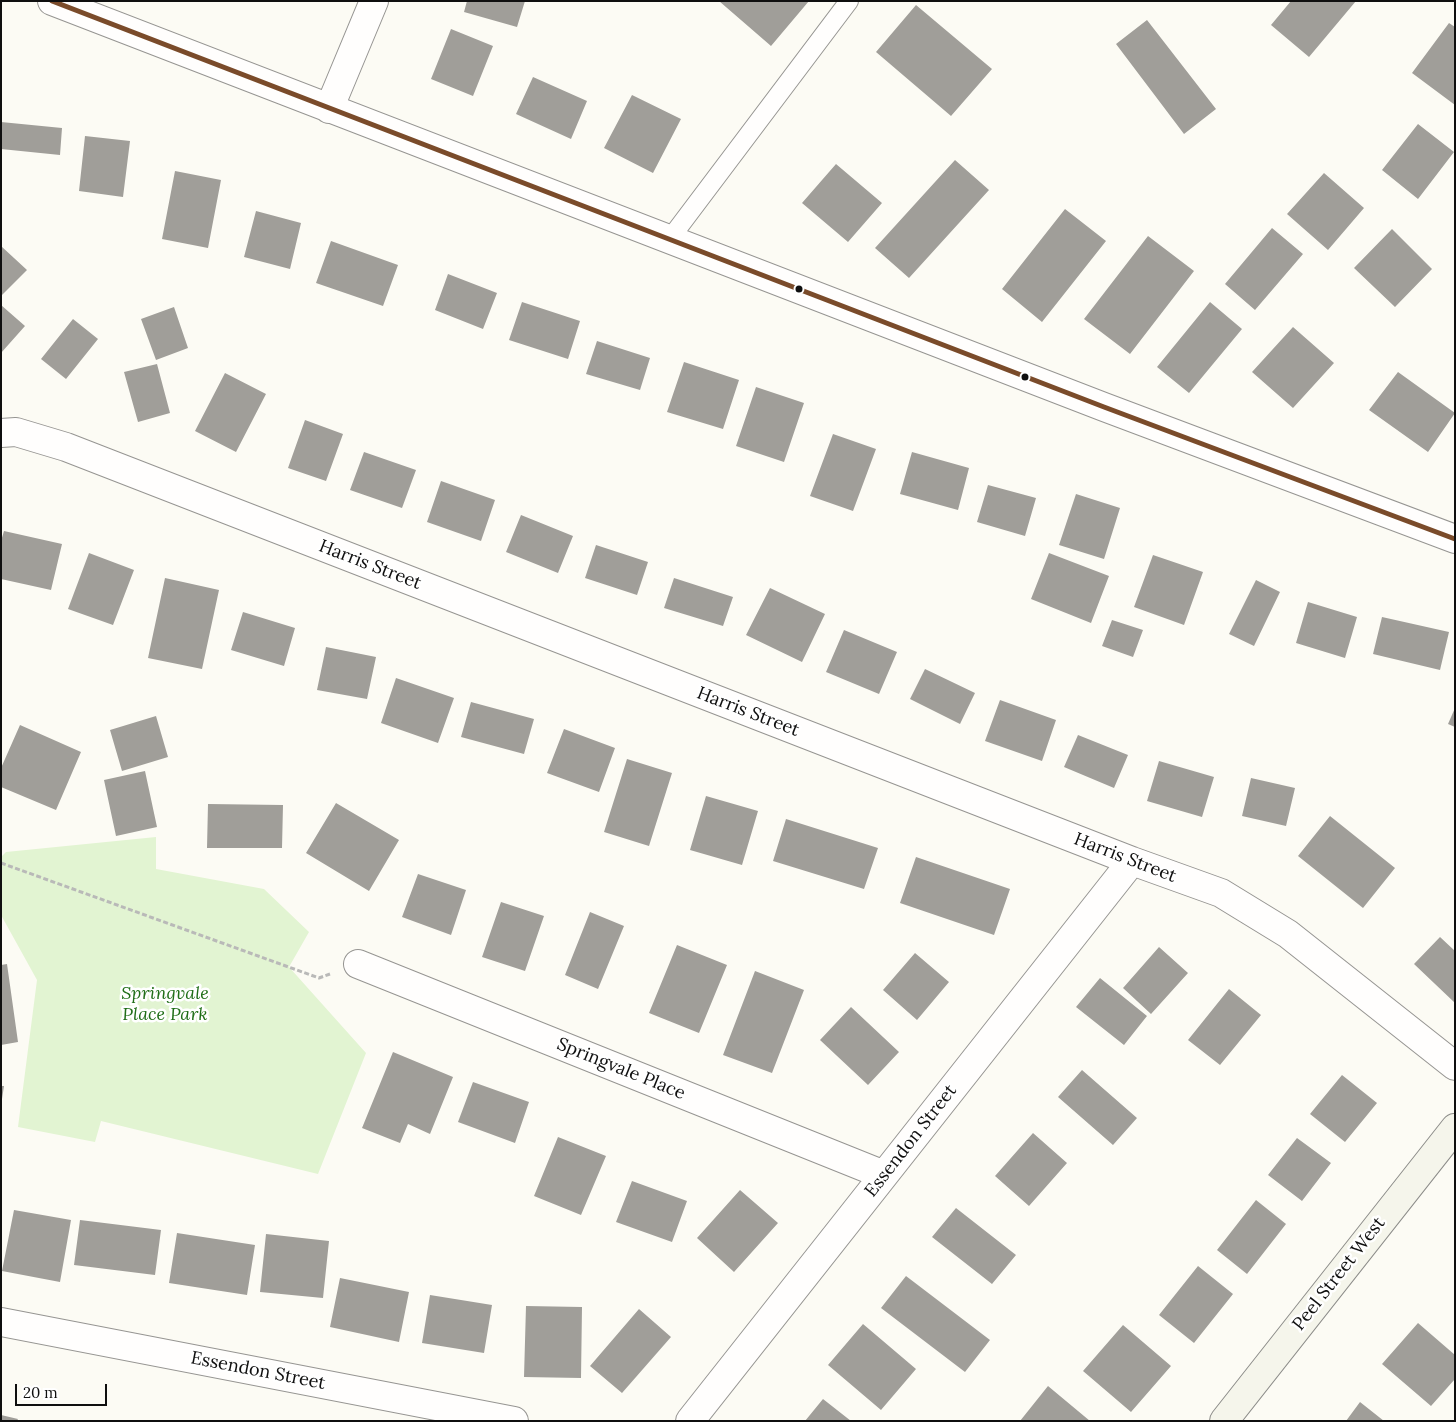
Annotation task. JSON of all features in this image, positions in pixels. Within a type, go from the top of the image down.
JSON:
[{"type":"street","points":[[52,1],[329,110],[1455,539]]},
{"type":"street","points":[[329,110],[374,1]]},
{"type":"street","name":"Harris Street","points":[[1,433],[16,432],[66,447],[1132,861],[1221,893],[1288,934],[1455,1066]]},
{"type":"street","name":"Essendon Street","points":[[690,1421],[1132,861]]},
{"type":"street","name":"Springvale Place","points":[[358,964],[884,1175]]},
{"type":"street","name":"Peel Street West","points":[[1224,1421],[1455,1128]]},
{"type":"street","name":"Essendon Street","points":[[1,1322],[514,1421]]},
{"type":"lane","points":[[669,240],[849,1]]},
{"type":"path","points":[[1,863],[319,978],[358,964]]},
{"type":"green space","name":"Springvale Place Park","points":[[156,837],[156,869],[264,889],[309,932],[289,967],[366,1053],[318,1174],[101,1121],[95,1142],[18,1127],[37,980],[1,915],[1,857],[6,852]]},
{"type":"building","points":[[467,1],[525,1],[517,27],[464,12]]},
{"type":"building","points":[[719,1],[809,1],[771,46]]},
{"type":"building","points":[[1291,1],[1356,1],[1309,57],[1271,25]]},
{"type":"building","points":[[916,5],[992,69],[951,116],[876,52]]},
{"type":"building","points":[[1147,20],[1216,109],[1184,134],[1116,44]]},
{"type":"building","points":[[1449,23],[1455,27],[1455,105],[1412,73]]},
{"type":"building","points":[[451,29],[493,46],[473,96],[431,79]]},
{"type":"building","points":[[533,77],[587,101],[571,139],[516,114]]},
{"type":"building","points":[[632,95],[681,119],[653,173],[604,148]]},
{"type":"building","points":[[1,122],[62,128],[60,155],[1,149]]},
{"type":"building","points":[[1418,124],[1454,152],[1418,199],[1382,170]]},
{"type":"building","points":[[85,136],[130,141],[123,197],[79,191]]},
{"type":"building","points":[[955,160],[989,190],[909,278],[875,248]]},
{"type":"building","points":[[836,164],[882,203],[848,242],[802,203]]},
{"type":"building","points":[[175,171],[221,180],[208,248],[162,239]]},
{"type":"building","points":[[1324,173],[1364,208],[1328,250],[1287,214]]},
{"type":"building","points":[[1065,209],[1106,241],[1042,322],[1002,289]]},
{"type":"building","points":[[256,211],[301,223],[290,269],[244,257]]},
{"type":"building","points":[[1272,228],[1303,254],[1255,310],[1225,284]]},
{"type":"building","points":[[1392,229],[1432,269],[1395,307],[1354,268]]},
{"type":"building","points":[[1148,236],[1194,271],[1130,354],[1084,319]]},
{"type":"building","points":[[331,241],[398,265],[383,306],[316,283]]},
{"type":"building","points":[[1,246],[27,270],[1,296]]},
{"type":"building","points":[[448,274],[497,293],[483,329],[435,310]]},
{"type":"building","points":[[522,302],[580,321],[568,359],[509,340]]},
{"type":"building","points":[[1210,302],[1242,329],[1189,393],[1157,367]]},
{"type":"building","points":[[1,305],[25,326],[1,353]]},
{"type":"building","points":[[174,307],[188,348],[156,360],[141,319]]},
{"type":"building","points":[[73,319],[98,339],[66,379],[41,359]]},
{"type":"building","points":[[1293,327],[1334,363],[1293,408],[1252,372]]},
{"type":"building","points":[[597,341],[650,358],[640,390],[586,374]]},
{"type":"building","points":[[684,362],[739,380],[723,429],[667,412]]},
{"type":"building","points":[[157,364],[170,413],[138,422],[124,372]]},
{"type":"building","points":[[1398,372],[1455,413],[1428,452],[1369,410]]},
{"type":"building","points":[[225,373],[266,394],[236,452],[195,431]]},
{"type":"building","points":[[756,387],[804,403],[784,462],[736,446]]},
{"type":"building","points":[[305,420],[343,434],[326,481],[288,468]]},
{"type":"building","points":[[833,434],[876,449],[853,511],[810,496]]},
{"type":"building","points":[[364,452],[416,470],[402,508],[350,490]]},
{"type":"building","points":[[912,452],[969,468],[958,510],[900,494]]},
{"type":"building","points":[[441,481],[495,500],[481,541],[427,522]]},
{"type":"building","points":[[988,485],[1036,498],[1025,536],[977,522]]},
{"type":"building","points":[[1076,494],[1120,508],[1104,559],[1059,545]]},
{"type":"building","points":[[521,515],[573,536],[558,573],[506,552]]},
{"type":"building","points":[[4,531],[62,544],[51,590],[1,579],[1,541]]},
{"type":"building","points":[[596,545],[648,562],[637,595],[585,578]]},
{"type":"building","points":[[89,553],[134,570],[113,625],[68,609]]},
{"type":"building","points":[[1049,553],[1109,576],[1091,623],[1031,599]]},
{"type":"building","points":[[1153,555],[1203,572],[1184,625],[1134,607]]},
{"type":"building","points":[[165,578],[219,590],[202,669],[148,658]]},
{"type":"building","points":[[674,578],[733,597],[723,626],[664,608]]},
{"type":"building","points":[[1256,580],[1280,592],[1254,646],[1229,634]]},
{"type":"building","points":[[770,588],[825,614],[802,662],[746,635]]},
{"type":"building","points":[[1308,602],[1357,617],[1345,658],[1296,643]]},
{"type":"building","points":[[243,612],[295,628],[284,666],[231,650]]},
{"type":"building","points":[[1382,617],[1449,632],[1440,670],[1373,654]]},
{"type":"building","points":[[1112,620],[1143,630],[1133,657],[1102,646]]},
{"type":"building","points":[[844,630],[897,652],[879,694],[826,672]]},
{"type":"building","points":[[326,647],[376,657],[367,699],[317,690]]},
{"type":"building","points":[[925,669],[975,693],[960,724],[910,699]]},
{"type":"building","points":[[396,678],[454,698],[438,743],[381,723]]},
{"type":"building","points":[[1000,700],[1056,720],[1042,761],[985,741]]},
{"type":"building","points":[[471,702],[534,719],[524,754],[461,737]]},
{"type":"building","points":[[1455,708],[1455,727],[1448,724]]},
{"type":"building","points":[[156,716],[168,757],[122,771],[110,730]]},
{"type":"building","points":[[20,725],[81,752],[56,810],[1,787],[1,768]]},
{"type":"building","points":[[564,729],[615,748],[599,792],[547,773]]},
{"type":"building","points":[[1078,735],[1128,755],[1114,788],[1064,767]]},
{"type":"building","points":[[627,759],[672,773],[649,846],[604,832]]},
{"type":"building","points":[[1159,761],[1214,777],[1202,817],[1147,801]]},
{"type":"building","points":[[145,771],[157,827],[116,836],[104,780]]},
{"type":"building","points":[[1251,778],[1295,788],[1286,826],[1242,816]]},
{"type":"building","points":[[706,796],[758,811],[742,865],[690,850]]},
{"type":"building","points":[[336,803],[399,840],[369,891],[306,853]]},
{"type":"building","points":[[208,804],[283,805],[282,848],[207,848]]},
{"type":"building","points":[[1330,816],[1395,868],[1363,908],[1298,856]]},
{"type":"building","points":[[786,819],[878,848],[864,889],[773,861]]},
{"type":"building","points":[[916,857],[1010,889],[994,935],[900,903]]},
{"type":"building","points":[[418,874],[466,890],[451,935],[402,917]]},
{"type":"building","points":[[501,902],[544,916],[525,971],[482,957]]},
{"type":"building","points":[[590,912],[624,926],[598,989],[565,975]]},
{"type":"building","points":[[1440,937],[1455,951],[1455,1003],[1414,964]]},
{"type":"building","points":[[677,945],[727,965],[699,1033],[649,1013]]},
{"type":"building","points":[[1159,947],[1188,973],[1151,1014],[1123,988]]},
{"type":"building","points":[[915,953],[949,982],[917,1020],[883,990]]},
{"type":"building","points":[[7,964],[18,1042],[1,1045],[1,965]]},
{"type":"building","points":[[755,971],[804,990],[772,1073],[723,1055]]},
{"type":"building","points":[[1100,978],[1147,1016],[1124,1045],[1076,1007]]},
{"type":"building","points":[[1229,989],[1261,1015],[1220,1065],[1188,1040]]},
{"type":"building","points":[[851,1007],[899,1052],[868,1085],[820,1040]]},
{"type":"building","points":[[393,1052],[453,1077],[430,1134],[408,1124],[400,1143],[362,1128]]},
{"type":"building","points":[[1082,1070],[1137,1118],[1113,1145],[1058,1097]]},
{"type":"building","points":[[1342,1075],[1377,1103],[1345,1142],[1310,1114]]},
{"type":"building","points":[[473,1082],[529,1102],[515,1143],[458,1122]]},
{"type":"building","points":[[1,1086],[4,1086],[2,1099],[1,1099]]},
{"type":"building","points":[[1033,1133],[1067,1163],[1029,1206],[995,1176]]},
{"type":"building","points":[[558,1137],[606,1156],[581,1215],[534,1196]]},
{"type":"building","points":[[1297,1138],[1331,1163],[1302,1201],[1268,1175]]},
{"type":"building","points":[[632,1181],[687,1201],[672,1242],[616,1222]]},
{"type":"building","points":[[740,1190],[778,1223],[734,1272],[697,1238]]},
{"type":"building","points":[[1256,1200],[1286,1224],[1247,1274],[1217,1250]]},
{"type":"building","points":[[956,1208],[1016,1255],[992,1284],[932,1237]]},
{"type":"building","points":[[14,1210],[71,1220],[60,1282],[2,1271]]},
{"type":"building","points":[[80,1220],[161,1230],[155,1275],[74,1265]]},
{"type":"building","points":[[177,1233],[255,1245],[247,1295],[169,1283]]},
{"type":"building","points":[[266,1234],[329,1241],[323,1298],[260,1292]]},
{"type":"building","points":[[1198,1266],[1233,1294],[1194,1343],[1159,1315]]},
{"type":"building","points":[[906,1276],[990,1340],[965,1372],[881,1308]]},
{"type":"building","points":[[340,1278],[409,1292],[399,1342],[330,1327]]},
{"type":"building","points":[[430,1295],[492,1305],[484,1353],[422,1343]]},
{"type":"building","points":[[526,1306],[582,1307],[581,1378],[524,1377]]},
{"type":"building","points":[[639,1309],[671,1337],[622,1393],[590,1366]]},
{"type":"building","points":[[1418,1323],[1455,1355],[1455,1379],[1431,1406],[1382,1364]]},
{"type":"building","points":[[863,1324],[916,1369],[881,1410],[828,1365]]},
{"type":"building","points":[[1123,1325],[1171,1366],[1131,1412],[1083,1371]]},
{"type":"building","points":[[1048,1386],[1090,1421],[1020,1421]]},
{"type":"building","points":[[823,1399],[851,1421],[805,1421]]},
{"type":"building","points":[[1360,1402],[1384,1421],[1346,1421]]},
{"type":"building","points":[[1,1415],[18,1419],[17,1421],[1,1421]]},
{"type":"transit line","points":[[52,1],[1104,407],[1455,539]]}]
